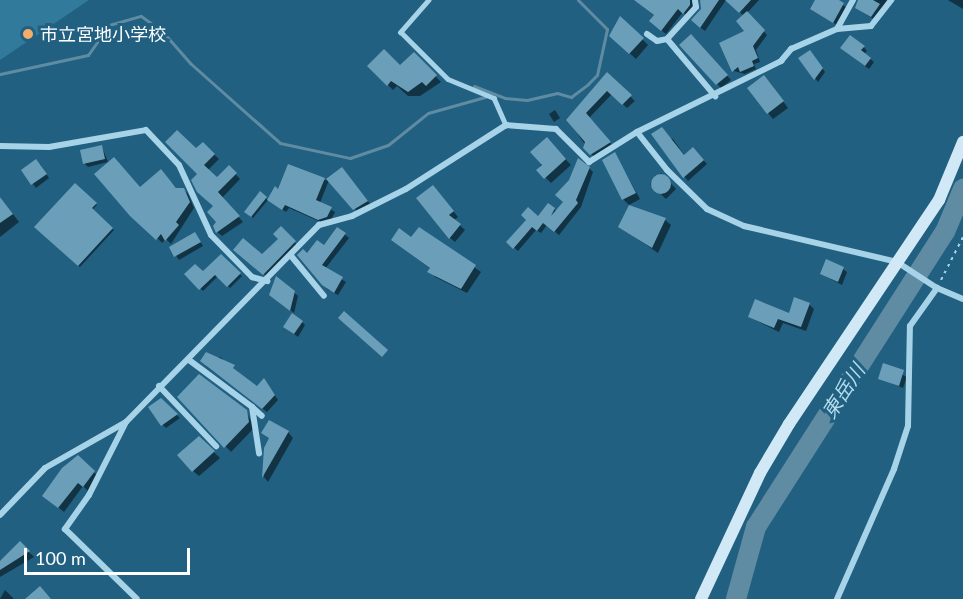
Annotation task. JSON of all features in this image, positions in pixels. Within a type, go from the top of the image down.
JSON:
[{"type":"street","points":[[837,29],[853,0]]},
{"type":"street","points":[[137,599],[65,529],[89,495],[126,422],[159,386],[189,360],[238,305],[292,257],[319,225],[352,216],[406,189],[506,125],[556,129],[589,162],[637,132],[716,96],[781,60],[791,49],[837,29],[871,26],[891,0]]},
{"type":"street","points":[[647,34],[657,41],[667,39],[696,8],[695,1]]},
{"type":"street","points":[[667,39],[716,96]]},
{"type":"street","points":[[0,146],[49,147],[146,130],[179,165],[211,235],[252,277],[267,281]]},
{"type":"street","points":[[637,132],[667,170],[707,209],[744,226],[897,262],[937,288],[963,299]]},
{"type":"street","points":[[701,599],[760,473],[939,200],[963,142]]},
{"type":"street","points":[[292,257],[324,296]]},
{"type":"street","points":[[837,599],[894,469],[908,426],[910,326],[937,288]]},
{"type":"street","points":[[189,360],[262,416]]},
{"type":"street","points":[[159,386],[216,446]]},
{"type":"street","points":[[252,408],[259,453]]},
{"type":"street","points":[[0,515],[45,468],[126,422]]},
{"type":"lane","points":[[429,0],[401,32],[448,79],[494,98],[506,125]]},
{"type":"path","points":[[937,288],[963,237]]},
{"type":"shaded area","name":"市立宮地小学校","points":[[0,0],[89,0],[0,60]]},
{"type":"building","points":[[634,0],[690,0],[690,5],[683,14],[678,9],[661,31],[649,21],[654,15]]},
{"type":"building","points":[[700,0],[719,0],[700,28],[691,20],[701,9]]},
{"type":"building","points":[[725,0],[751,0],[739,13]]},
{"type":"building","points":[[815,0],[839,0],[844,3],[833,23],[810,9]]},
{"type":"building","points":[[858,0],[873,0],[880,4],[871,17],[855,8]]},
{"type":"building","points":[[747,11],[765,30],[753,46],[758,58],[752,61],[754,66],[740,72],[738,67],[732,72],[719,43],[744,31],[736,21]]},
{"type":"building","points":[[620,16],[644,38],[629,54],[609,36]]},
{"type":"building","points":[[691,34],[728,75],[716,85],[679,45]]},
{"type":"building","points":[[850,35],[865,46],[861,50],[871,58],[865,66],[840,48]]},
{"type":"building","points":[[384,49],[400,65],[414,52],[437,75],[426,86],[422,82],[408,92],[391,81],[387,86],[367,66]]},
{"type":"building","points":[[810,50],[823,68],[814,80],[798,58]]},
{"type":"building","points":[[607,72],[632,95],[622,105],[607,91],[586,113],[611,142],[590,155],[583,148],[585,142],[566,120]]},
{"type":"building","points":[[764,75],[784,101],[767,114],[747,88]]},
{"type":"building","points":[[662,127],[684,155],[693,147],[704,160],[683,178],[651,134]]},
{"type":"building","points":[[177,130],[196,148],[203,142],[215,154],[204,165],[217,177],[229,165],[237,173],[218,192],[240,216],[216,233],[213,226],[216,222],[207,212],[213,206],[197,192],[191,180],[197,174],[165,142]]},
{"type":"building","points":[[547,137],[566,159],[544,179],[536,170],[542,165],[530,152]]},
{"type":"building","points":[[102,145],[105,159],[83,164],[80,150]]},
{"type":"building","points":[[615,152],[636,193],[622,200],[602,160]]},
{"type":"building","points":[[114,157],[140,187],[161,169],[176,188],[184,188],[190,202],[176,222],[179,225],[165,241],[161,234],[156,240],[130,216],[94,174]]},
{"type":"building","points":[[578,158],[590,167],[576,200],[578,203],[554,232],[543,223],[537,231],[532,227],[513,249],[506,242],[526,220],[521,215],[528,207],[538,216],[548,203],[555,208],[551,216],[563,202],[555,195],[569,180]]},
{"type":"building","points":[[36,159],[47,174],[31,185],[21,170]]},
{"type":"building","points":[[288,164],[325,178],[316,200],[332,207],[327,217],[318,220],[285,205],[282,210],[267,200],[275,186],[278,189]]},
{"type":"building","points":[[342,167],[368,201],[353,210],[326,179]]},
{"type":"building","points":[[661,174],[668,177],[671,184],[668,191],[661,194],[654,191],[651,184],[654,177]]},
{"type":"building","points":[[75,183],[97,203],[92,208],[113,228],[78,266],[34,227]]},
{"type":"building","points":[[433,185],[454,211],[449,215],[461,224],[449,239],[416,198]]},
{"type":"building","points":[[260,191],[267,197],[251,217],[244,212]]},
{"type":"building","points":[[0,197],[13,214],[0,223]]},
{"type":"building","points":[[629,205],[666,218],[652,248],[618,227]]},
{"type":"building","points":[[281,226],[296,241],[263,275],[233,250],[243,238],[262,254],[278,239],[273,234]]},
{"type":"building","points":[[337,227],[346,233],[322,265],[343,277],[334,293],[322,285],[297,255],[303,249],[307,253],[317,240],[324,245]]},
{"type":"building","points":[[419,227],[476,265],[461,289],[427,272],[430,268],[391,240],[399,228],[411,237]]},
{"type":"building","points":[[195,232],[201,242],[174,257],[169,247]]},
{"type":"building","points":[[221,254],[241,273],[227,287],[215,275],[199,290],[184,274],[195,264],[203,271]]},
{"type":"building","points":[[826,259],[844,267],[838,282],[820,274]]},
{"type":"building","points":[[276,276],[295,291],[290,311],[269,295]]},
{"type":"building","points":[[794,297],[810,303],[801,327],[778,319],[774,328],[748,317],[755,299],[789,313]]},
{"type":"building","points":[[344,311],[388,350],[382,357],[338,318]]},
{"type":"building","points":[[292,313],[303,321],[294,334],[283,327]]},
{"type":"building","points":[[206,352],[235,365],[233,368],[257,386],[264,378],[275,395],[262,409],[200,361]]},
{"type":"building","points":[[883,363],[904,370],[899,386],[878,379]]},
{"type":"building","points":[[199,374],[247,410],[249,422],[224,448],[177,397]]},
{"type":"building","points":[[161,398],[178,414],[161,426],[148,407]]},
{"type":"building","points":[[269,420],[289,431],[262,478],[264,448],[269,438],[261,433]]},
{"type":"building","points":[[199,436],[215,451],[192,472],[177,455]]},
{"type":"building","points":[[78,455],[95,471],[83,487],[78,483],[58,508],[42,496],[62,468]]},
{"type":"building","points":[[20,541],[30,551],[0,570],[0,561]]},
{"type":"building","points":[[40,586],[51,599],[25,599]]},
{"type":"waterway","points":[[474,86],[505,98],[527,100],[557,93],[571,97],[588,84],[597,75],[607,29],[578,0]]},
{"type":"waterway","points":[[0,74],[88,55],[109,25],[141,16],[162,31],[190,63],[280,143],[350,158],[388,145],[428,113],[485,97],[490,92]]},
{"type":"waterway","name":"東岳川","points":[[736,599],[756,527],[945,232],[963,189]]},
{"type":"place","name":"市立宮地小学校","points":[[28,34]]}]
